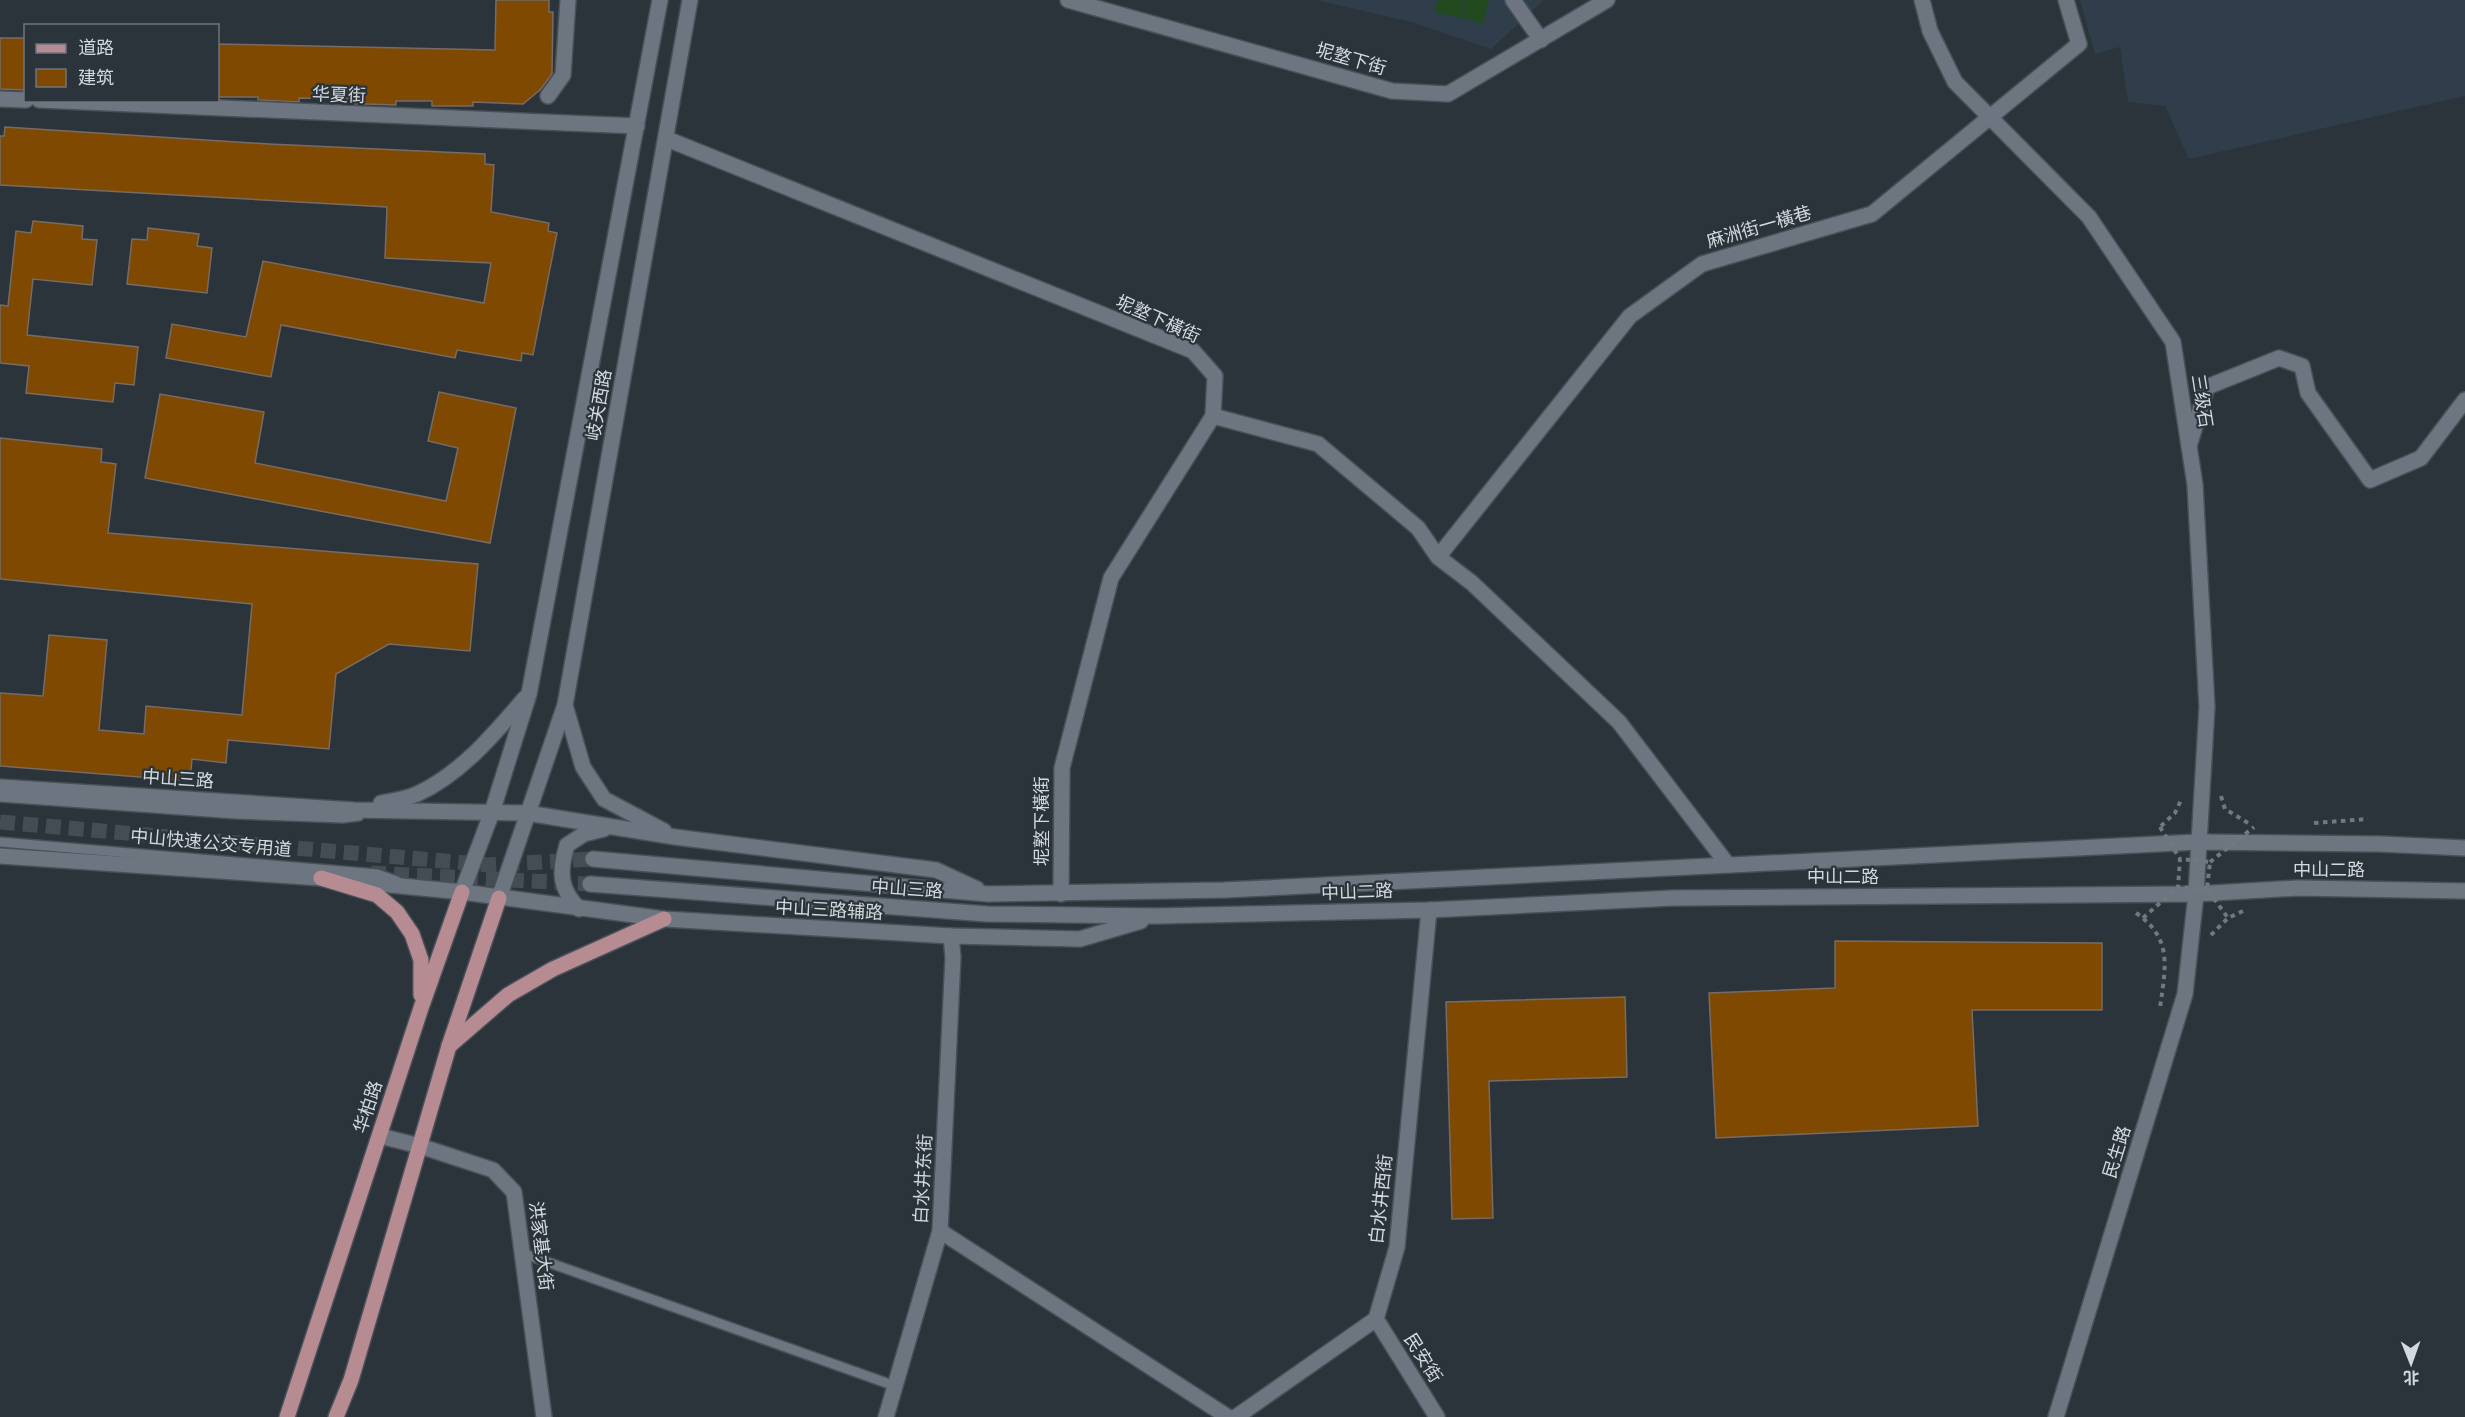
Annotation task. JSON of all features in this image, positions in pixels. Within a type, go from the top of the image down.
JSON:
[{"type":"main road","points":[[548,96],[563,75],[568,0]]},
{"type":"main road","name":"岐关西路","points":[[492,812],[529,694],[660,0]]},
{"type":"main road","name":"岐关西路","points":[[527,813],[565,705],[690,0]]},
{"type":"main road","name":"坭墪下街","points":[[1068,0],[1392,91],[1448,94],[1608,0]]},
{"type":"main road","points":[[1514,0],[1541,39]]},
{"type":"main road","name":"三级石","points":[[1922,0],[1930,31],[1955,82],[2089,217],[2173,342],[2195,485],[2207,707],[2198,842],[2202,891]]},
{"type":"main road","name":"麻洲街一橫巷","points":[[1438,557],[1630,316],[1702,264],[1872,214],[2079,44],[2066,0]]},
{"type":"main road","points":[[0,99],[24,100]]},
{"type":"main road","name":"华夏街","points":[[85,102],[637,126]]},
{"type":"main road","name":"坭墪下橫街","points":[[667,139],[1193,351],[1215,376],[1213,416],[1111,578],[1062,768],[1061,894]]},
{"type":"main road","points":[[2189,446],[2208,387],[2278,358],[2302,366],[2308,393],[2370,480],[2421,459],[2465,400]]},
{"type":"main road","points":[[1213,416],[1318,444],[1418,528],[1438,557],[1472,584],[1619,722],[1728,865]]},
{"type":"main road","points":[[354,810],[416,795],[448,775],[486,743],[529,694]]},
{"type":"main road","points":[[565,705],[583,767],[604,799],[675,837]]},
{"type":"main road","name":"中山三路","points":[[0,787],[354,810]]},
{"type":"main road","points":[[354,810],[427,809],[527,813],[675,837],[936,870],[988,894]]},
{"type":"main road","name":"华柏路","points":[[287,1417],[421,1008],[492,812]]},
{"type":"main road","points":[[336,1417],[351,1380],[449,1046],[527,813]]},
{"type":"main road","points":[[579,909],[569,898],[562,879],[562,863],[567,844],[584,834],[613,828]]},
{"type":"main road","name":"中山二路","points":[[1224,890],[2198,842],[2380,844],[2465,848]]},
{"type":"main road","points":[[0,856],[321,878],[377,895],[397,912],[412,934],[421,960],[421,1008]]},
{"type":"main road","name":"中山三路","points":[[593,859],[988,894],[1224,890]]},
{"type":"main road","name":"中山三路辅路","points":[[321,878],[462,892],[664,919],[951,936],[1080,939],[1155,916]]},
{"type":"main road","name":"中山三路","points":[[590,884],[987,914],[1221,915]]},
{"type":"main road","name":"中山二路","points":[[1221,915],[1428,910],[1674,898],[2298,888],[2465,891]]},
{"type":"main road","name":"民生路","points":[[2056,1417],[2185,994],[2202,891]]},
{"type":"main road","name":"白水井西街","points":[[1376,1319],[1397,1247],[1428,910]]},
{"type":"main road","points":[[449,1046],[508,995],[553,969],[664,919]]},
{"type":"main road","name":"白水井东街","points":[[886,1417],[940,1231],[951,936]]},
{"type":"main road","name":"洪家基大街","points":[[380,1136],[420,1146],[493,1170],[514,1192],[543,1417]]},
{"type":"main road","points":[[940,1231],[1228,1417]]},
{"type":"main road","points":[[1236,1417],[1376,1319]]},
{"type":"main road","name":"民安街","points":[[1376,1319],[1437,1417]]},
{"type":"lane","name":"中山快速公交专用道","points":[[0,797],[236,814],[343,818],[427,809]]},
{"type":"lane","name":"中山快速公交专用道","points":[[0,842],[377,874],[418,888]]},
{"type":"lane","points":[[522,1253],[895,1386]]},
{"type":"path","points":[[2219,790],[2225,809],[2254,827]]},
{"type":"path","points":[[2151,828],[2160,827],[2175,813],[2185,791]]},
{"type":"path","points":[[2311,823],[2368,819]]},
{"type":"path","points":[[2202,891],[2210,862],[2254,827],[2265,826]]},
{"type":"path","points":[[2143,918],[2178,887],[2180,860],[2160,827]]},
{"type":"path","points":[[2180,860],[2210,862]]},
{"type":"path","points":[[2178,887],[2202,891],[2228,918]]},
{"type":"path","points":[[2128,908],[2143,918],[2162,938],[2165,967],[2159,1011],[2172,1037]]},
{"type":"path","points":[[2208,944],[2211,933],[2228,918],[2249,908]]},
{"type":"shaded area","points":[[1316,0],[1544,0],[1491,49],[1411,22]]},
{"type":"shaded area","points":[[2080,0],[2465,0],[2465,96],[2189,159],[2165,106],[2128,102],[2120,47],[2095,54]]},
{"type":"green space","points":[[1438,0],[1465,0],[1460,18],[1434,12]]},
{"type":"green space","points":[[1466,0],[1489,0],[1483,24],[1462,18]]},
{"type":"building","points":[[496,0],[549,0],[549,12],[553,12],[552,74],[540,90],[523,104],[473,102],[473,106],[432,106],[432,101],[396,101],[396,105],[355,104],[355,99],[299,98],[299,102],[258,100],[258,97],[219,97],[219,44],[495,50]]},
{"type":"building","points":[[0,38],[24,38],[24,90],[0,89]]},
{"type":"building","points":[[5,127],[269,144],[485,154],[485,164],[494,165],[491,212],[549,223],[548,231],[557,233],[533,355],[522,353],[521,361],[457,350],[455,358],[281,325],[271,377],[166,358],[172,324],[246,337],[263,261],[484,303],[491,263],[385,258],[387,207],[0,185],[0,136],[4,136]]},
{"type":"building","points":[[33,221],[83,226],[82,239],[97,240],[92,285],[33,279],[27,335],[138,347],[134,385],[115,383],[113,402],[26,393],[29,366],[0,363],[0,305],[8,306],[16,231],[31,233]]},
{"type":"building","points":[[148,228],[199,234],[197,246],[212,248],[207,293],[127,284],[132,239],[147,240]]},
{"type":"building","points":[[439,392],[516,408],[490,543],[145,478],[160,394],[264,412],[255,463],[446,501],[458,448],[428,441]]},
{"type":"building","points":[[0,438],[102,449],[101,462],[116,464],[108,533],[478,564],[470,651],[389,644],[336,674],[329,749],[228,740],[226,763],[192,759],[190,781],[0,766],[0,693],[43,696],[49,635],[107,640],[99,730],[144,734],[146,706],[242,715],[252,604],[0,579]]},
{"type":"building","points":[[1835,941],[2102,943],[2102,1010],[1972,1010],[1978,1126],[1716,1138],[1709,993],[1835,988]]},
{"type":"building","points":[[1625,997],[1627,1077],[1489,1081],[1493,1218],[1452,1219],[1446,1002]]},
{"type":"tunnel","points":[[0,822],[489,865],[593,859]]},
{"type":"tunnel","points":[[371,873],[590,884]]}]
